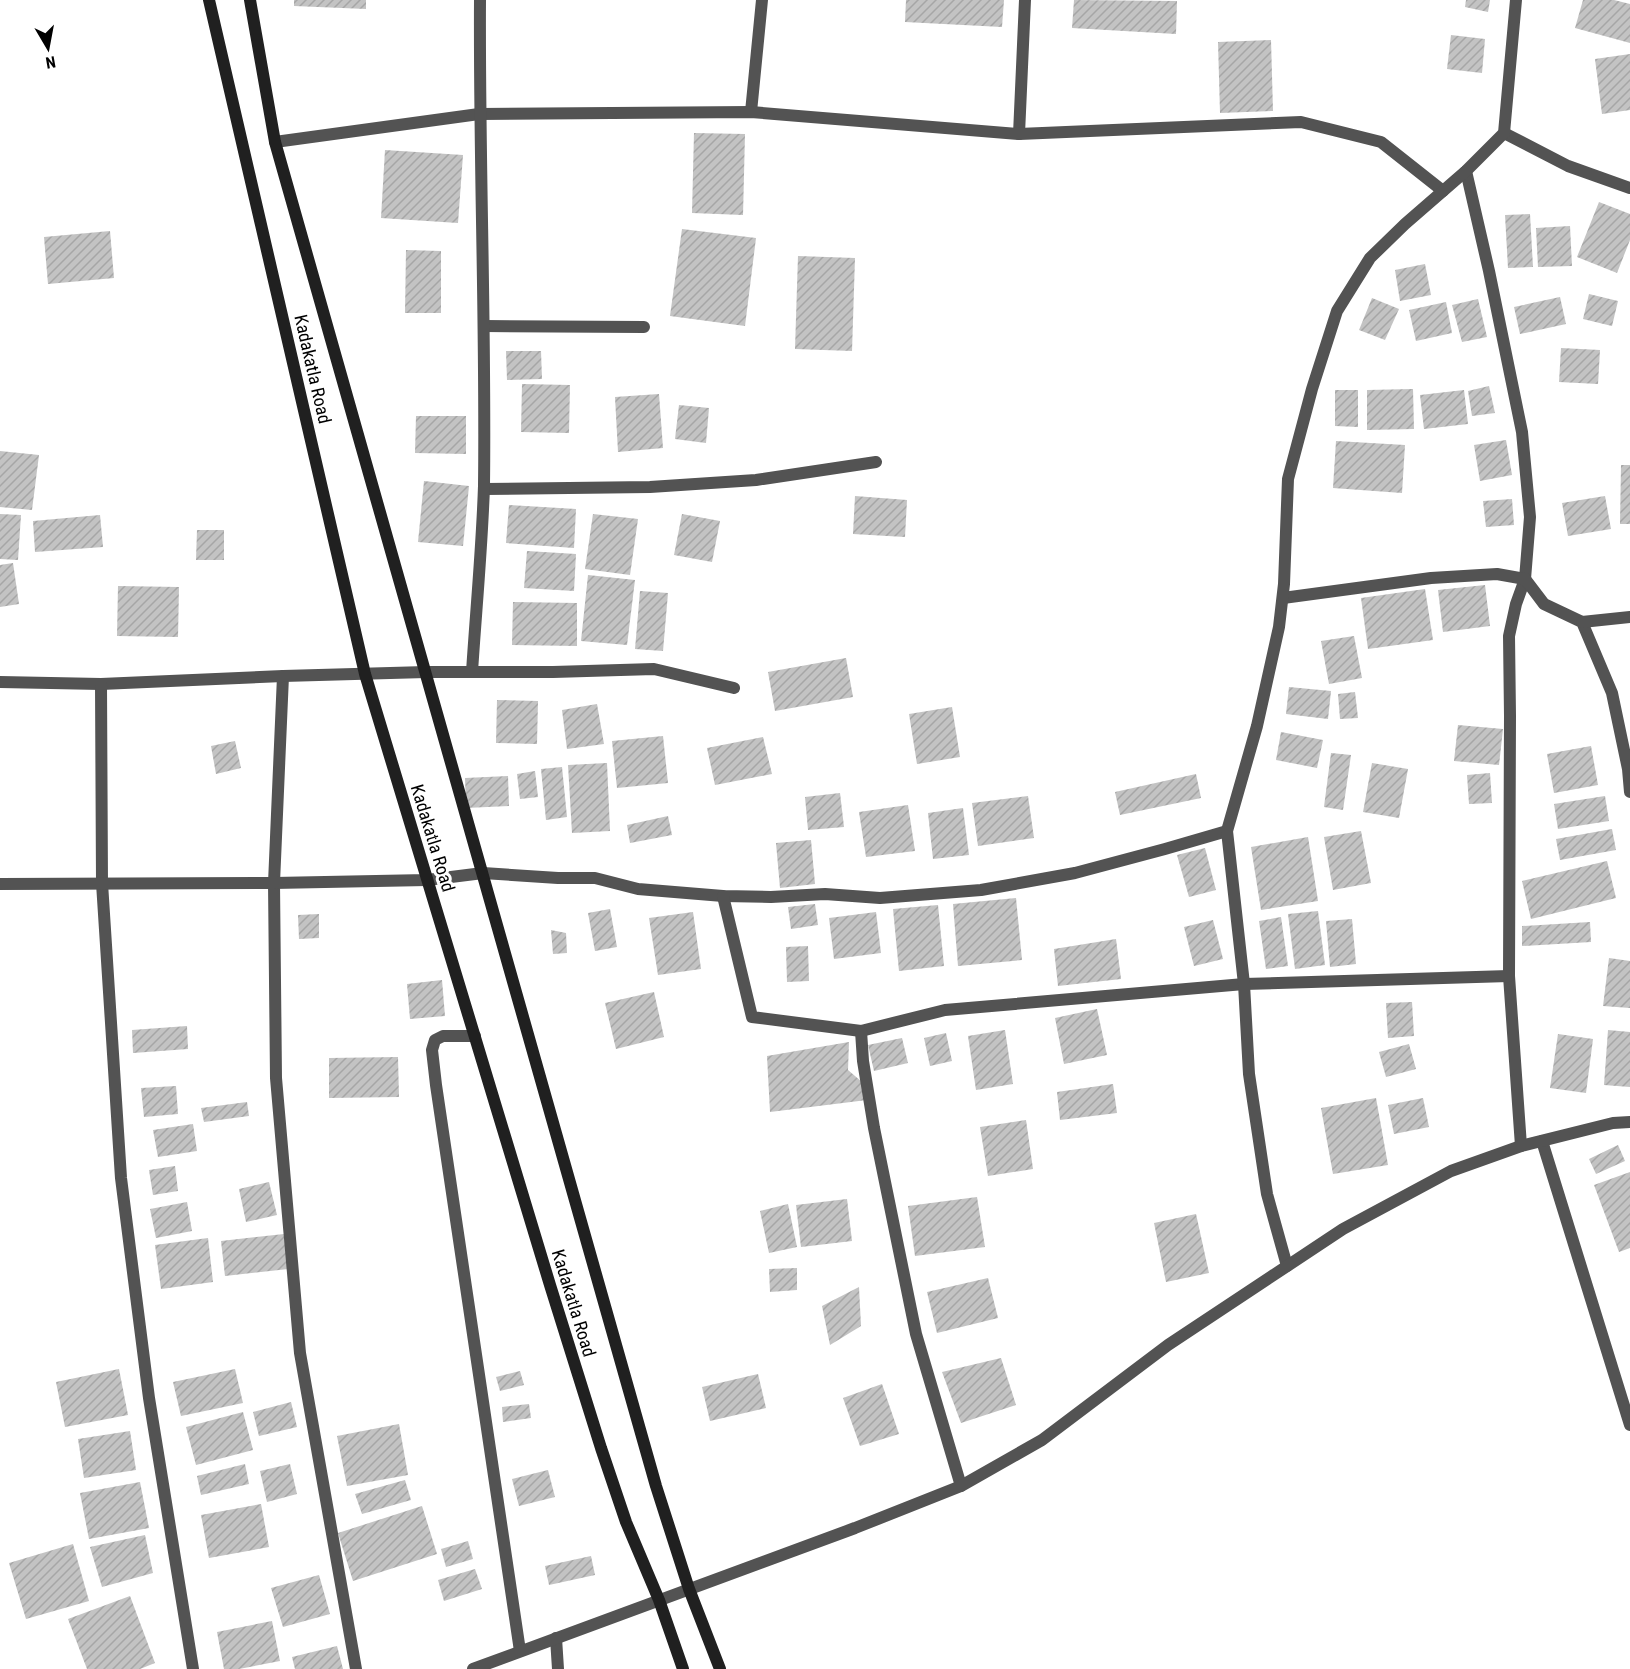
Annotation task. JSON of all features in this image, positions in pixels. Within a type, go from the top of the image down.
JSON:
[{"type":"street","name":"Kadakatla Road","points":[[209,0],[365,674],[601,1448],[626,1522],[659,1600],[683,1669]]},
{"type":"street","name":"Kadakatla Road","points":[[250,0],[275,142],[653,1474],[689,1589],[720,1669]]},
{"type":"street","points":[[472,672],[483,489],[484,326],[480,0]]},
{"type":"street","points":[[751,112],[762,0]]},
{"type":"street","points":[[1019,134],[1025,0]]},
{"type":"street","points":[[1287,1266],[1267,1194],[1252,1096],[1244,984],[1227,831],[1257,726],[1279,627],[1283,598],[1288,479],[1312,389],[1337,311],[1370,258],[1466,171],[1503,133],[1516,0]]},
{"type":"street","points":[[275,142],[480,114],[751,112],[1019,134],[1301,122],[1381,142],[1443,191]]},
{"type":"street","points":[[1503,133],[1568,166],[1630,188]]},
{"type":"street","points":[[1466,171],[1522,432],[1530,517],[1525,579],[1516,604],[1509,636],[1509,976],[1521,1146]]},
{"type":"street","points":[[484,326],[644,327]]},
{"type":"street","points":[[483,489],[650,487],[756,480],[876,462]]},
{"type":"street","points":[[1283,598],[1431,578],[1497,574],[1525,579],[1544,604],[1582,622],[1630,617]]},
{"type":"street","points":[[1582,622],[1612,693],[1628,769],[1630,792]]},
{"type":"street","points":[[0,682],[101,684],[426,672],[654,669],[734,688]]},
{"type":"street","points":[[283,676],[274,883],[276,1078],[300,1353],[356,1669]]},
{"type":"street","points":[[101,684],[102,883],[121,1178],[149,1398],[193,1669]]},
{"type":"street","points":[[0,884],[428,880],[483,873],[595,878],[638,889],[723,896],[771,897],[825,894],[880,898],[981,890],[1076,873],[1227,831]]},
{"type":"street","points":[[723,896],[752,1017],[861,1031],[945,1010],[1244,984],[1509,976]]},
{"type":"street","points":[[861,1031],[863,1061],[874,1128],[916,1334],[961,1486]]},
{"type":"street","points":[[475,1036],[443,1036],[435,1040],[432,1050],[520,1651]]},
{"type":"street","points":[[473,1669],[855,1528],[961,1486],[1042,1440],[1168,1345],[1343,1229],[1451,1171],[1521,1146],[1613,1123],[1630,1122]]},
{"type":"street","points":[[1542,1141],[1630,1425]]},
{"type":"street","points":[[556,1638],[558,1669]]},
{"type":"building","points":[[294,0],[366,0],[366,9],[294,6]]},
{"type":"building","points":[[906,0],[1004,0],[1002,27],[905,22]]},
{"type":"building","points":[[1074,0],[1177,1],[1176,34],[1072,28]]},
{"type":"building","points":[[1466,0],[1490,0],[1488,12],[1465,7]]},
{"type":"building","points":[[1583,0],[1614,0],[1630,4],[1630,43],[1575,28]]},
{"type":"building","points":[[1451,35],[1485,39],[1482,73],[1447,69]]},
{"type":"building","points":[[1271,40],[1273,111],[1220,113],[1218,42]]},
{"type":"building","points":[[1630,54],[1630,110],[1602,114],[1595,59]]},
{"type":"building","points":[[694,133],[745,134],[743,215],[692,213]]},
{"type":"building","points":[[385,150],[463,155],[458,223],[381,218]]},
{"type":"building","points":[[1599,202],[1630,214],[1630,240],[1617,273],[1577,257]]},
{"type":"building","points":[[1530,214],[1533,267],[1508,268],[1505,215]]},
{"type":"building","points":[[1570,226],[1572,266],[1538,267],[1536,228]]},
{"type":"building","points":[[682,229],[756,238],[745,326],[670,316]]},
{"type":"building","points":[[110,231],[114,278],[48,284],[44,237]]},
{"type":"building","points":[[406,250],[441,251],[441,313],[405,313]]},
{"type":"building","points":[[798,256],[855,258],[852,351],[795,349]]},
{"type":"building","points":[[1425,264],[1431,295],[1400,301],[1395,270]]},
{"type":"building","points":[[1589,294],[1618,301],[1612,326],[1583,319]]},
{"type":"building","points":[[1560,297],[1566,324],[1520,334],[1514,307]]},
{"type":"building","points":[[1372,298],[1399,309],[1385,340],[1359,330]]},
{"type":"building","points":[[1478,299],[1487,337],[1462,342],[1452,305]]},
{"type":"building","points":[[1446,302],[1452,333],[1416,341],[1409,310]]},
{"type":"building","points":[[1561,348],[1600,350],[1598,384],[1559,382]]},
{"type":"building","points":[[506,351],[541,351],[542,379],[507,380]]},
{"type":"building","points":[[522,384],[570,385],[569,433],[521,432]]},
{"type":"building","points":[[1489,386],[1495,413],[1472,416],[1468,391]]},
{"type":"building","points":[[1413,389],[1414,429],[1367,430],[1367,390]]},
{"type":"building","points":[[1335,390],[1358,390],[1358,427],[1335,426]]},
{"type":"building","points":[[1464,390],[1468,424],[1424,429],[1420,395]]},
{"type":"building","points":[[659,394],[663,448],[618,452],[615,397]]},
{"type":"building","points":[[679,405],[709,408],[706,443],[675,439]]},
{"type":"building","points":[[416,416],[466,416],[466,454],[415,453]]},
{"type":"building","points":[[1506,440],[1512,475],[1480,481],[1474,445]]},
{"type":"building","points":[[1336,441],[1405,445],[1402,493],[1333,488]]},
{"type":"building","points":[[0,451],[39,455],[32,510],[0,507]]},
{"type":"building","points":[[1621,465],[1630,465],[1630,524],[1620,524]]},
{"type":"building","points":[[424,481],[469,486],[463,546],[418,542]]},
{"type":"building","points":[[855,496],[907,500],[905,537],[853,534]]},
{"type":"building","points":[[1605,496],[1611,529],[1568,536],[1562,503]]},
{"type":"building","points":[[1512,499],[1514,525],[1486,527],[1483,501]]},
{"type":"building","points":[[509,505],[576,509],[574,548],[506,543]]},
{"type":"building","points":[[0,514],[21,515],[18,560],[0,559]]},
{"type":"building","points":[[593,514],[638,519],[630,575],[585,569]]},
{"type":"building","points":[[682,514],[720,521],[712,562],[674,555]]},
{"type":"building","points":[[100,515],[103,547],[35,552],[33,521]]},
{"type":"building","points":[[197,530],[224,530],[224,560],[196,560]]},
{"type":"building","points":[[527,551],[576,554],[574,591],[524,588]]},
{"type":"building","points":[[13,563],[19,604],[0,607],[0,565]]},
{"type":"building","points":[[588,575],[635,580],[627,645],[581,641]]},
{"type":"building","points":[[1485,585],[1490,626],[1443,632],[1438,590]]},
{"type":"building","points":[[118,586],[179,587],[178,637],[117,636]]},
{"type":"building","points":[[1425,589],[1433,640],[1368,649],[1361,598]]},
{"type":"building","points":[[640,591],[668,593],[663,651],[635,649]]},
{"type":"building","points":[[513,602],[577,603],[577,646],[512,645]]},
{"type":"building","points":[[1354,636],[1362,678],[1329,684],[1321,641]]},
{"type":"building","points":[[846,658],[853,697],[775,711],[768,672]]},
{"type":"building","points":[[1289,687],[1331,691],[1328,719],[1286,714]]},
{"type":"building","points":[[1355,692],[1358,718],[1340,719],[1338,694]]},
{"type":"building","points":[[497,700],[538,701],[537,744],[496,743]]},
{"type":"building","points":[[597,704],[604,744],[567,749],[562,710]]},
{"type":"building","points":[[952,707],[960,757],[917,764],[909,714]]},
{"type":"building","points":[[1458,725],[1503,729],[1499,765],[1454,761]]},
{"type":"building","points":[[1281,732],[1323,740],[1317,768],[1276,760]]},
{"type":"building","points":[[663,736],[668,783],[617,788],[612,741]]},
{"type":"building","points":[[763,737],[772,774],[715,785],[707,748]]},
{"type":"building","points":[[235,741],[241,768],[216,774],[211,746]]},
{"type":"building","points":[[1591,746],[1598,785],[1554,793],[1547,754]]},
{"type":"building","points":[[1331,753],[1351,755],[1343,810],[1324,807]]},
{"type":"building","points":[[607,763],[610,831],[572,833],[568,765]]},
{"type":"building","points":[[1372,763],[1408,769],[1399,818],[1363,812]]},
{"type":"building","points":[[562,767],[567,817],[546,820],[541,769]]},
{"type":"building","points":[[535,771],[538,797],[520,799],[517,774]]},
{"type":"building","points":[[1490,773],[1492,803],[1469,804],[1467,775]]},
{"type":"building","points":[[1196,774],[1201,798],[1120,815],[1115,792]]},
{"type":"building","points":[[508,776],[509,806],[466,808],[465,778]]},
{"type":"building","points":[[840,793],[844,827],[808,830],[805,797]]},
{"type":"building","points":[[1028,796],[1034,838],[978,846],[972,803]]},
{"type":"building","points":[[1605,796],[1609,821],[1558,829],[1554,804]]},
{"type":"building","points":[[908,805],[915,851],[866,857],[859,812]]},
{"type":"building","points":[[963,808],[969,855],[933,859],[928,813]]},
{"type":"building","points":[[668,816],[672,835],[630,843],[627,825]]},
{"type":"building","points":[[1612,829],[1616,850],[1560,860],[1556,839]]},
{"type":"building","points":[[1361,831],[1371,883],[1333,890],[1324,837]]},
{"type":"building","points":[[1308,837],[1318,901],[1261,910],[1251,847]]},
{"type":"building","points":[[811,840],[815,884],[780,888],[776,843]]},
{"type":"building","points":[[1205,848],[1216,890],[1189,897],[1177,855]]},
{"type":"building","points":[[1607,861],[1616,898],[1531,919],[1522,881]]},
{"type":"building","points":[[1016,898],[1022,960],[958,966],[953,904]]},
{"type":"building","points":[[815,904],[818,925],[791,929],[788,907]]},
{"type":"building","points":[[938,905],[944,966],[899,971],[893,909]]},
{"type":"building","points":[[610,909],[617,947],[595,951],[588,913]]},
{"type":"building","points":[[1318,911],[1325,965],[1295,969],[1288,914]]},
{"type":"building","points":[[693,912],[701,969],[658,975],[649,918]]},
{"type":"building","points":[[876,912],[881,953],[834,959],[829,918]]},
{"type":"building","points":[[319,914],[319,938],[299,939],[298,915]]},
{"type":"building","points":[[1281,917],[1288,966],[1266,969],[1259,921]]},
{"type":"building","points":[[1352,919],[1356,964],[1330,967],[1326,921]]},
{"type":"building","points":[[1213,920],[1223,959],[1194,966],[1184,927]]},
{"type":"building","points":[[1590,922],[1591,942],[1522,946],[1522,926]]},
{"type":"building","points":[[551,930],[566,933],[567,953],[553,954]]},
{"type":"building","points":[[1116,939],[1121,979],[1058,986],[1054,949]]},
{"type":"building","points":[[808,946],[809,981],[787,982],[786,947]]},
{"type":"building","points":[[1609,958],[1630,961],[1630,1008],[1603,1006]]},
{"type":"building","points":[[442,980],[445,1016],[410,1019],[407,984]]},
{"type":"building","points":[[654,992],[664,1037],[616,1049],[605,1003]]},
{"type":"building","points":[[1412,1002],[1414,1036],[1388,1038],[1386,1003]]},
{"type":"building","points":[[1097,1009],[1107,1055],[1064,1064],[1055,1018]]},
{"type":"building","points":[[187,1026],[188,1049],[133,1053],[132,1030]]},
{"type":"building","points":[[1005,1030],[1013,1084],[976,1090],[968,1036]]},
{"type":"building","points":[[1608,1030],[1630,1032],[1630,1087],[1604,1085]]},
{"type":"building","points":[[946,1033],[952,1061],[930,1066],[924,1038]]},
{"type":"building","points":[[1558,1034],[1593,1039],[1586,1093],[1550,1088]]},
{"type":"building","points":[[902,1038],[908,1063],[874,1071],[868,1045]]},
{"type":"building","points":[[849,1042],[848,1070],[862,1082],[867,1100],[770,1112],[767,1056]]},
{"type":"building","points":[[1409,1044],[1416,1069],[1386,1077],[1379,1052]]},
{"type":"building","points":[[398,1057],[399,1097],[329,1098],[329,1058]]},
{"type":"building","points":[[1113,1084],[1117,1113],[1060,1120],[1057,1092]]},
{"type":"building","points":[[176,1086],[178,1114],[144,1117],[141,1088]]},
{"type":"building","points":[[1376,1098],[1388,1165],[1333,1174],[1321,1108]]},
{"type":"building","points":[[1423,1098],[1429,1127],[1394,1134],[1388,1105]]},
{"type":"building","points":[[247,1102],[249,1116],[204,1122],[201,1108]]},
{"type":"building","points":[[1026,1120],[1033,1169],[988,1176],[980,1127]]},
{"type":"building","points":[[193,1124],[197,1151],[158,1157],[153,1130]]},
{"type":"building","points":[[1618,1145],[1625,1161],[1596,1174],[1589,1159]]},
{"type":"building","points":[[175,1166],[178,1191],[153,1195],[149,1170]]},
{"type":"building","points":[[1630,1172],[1630,1248],[1619,1252],[1594,1185]]},
{"type":"building","points":[[269,1182],[277,1215],[246,1222],[239,1189]]},
{"type":"building","points":[[977,1197],[985,1247],[915,1256],[908,1206]]},
{"type":"building","points":[[847,1199],[852,1241],[801,1247],[796,1205]]},
{"type":"building","points":[[187,1202],[192,1231],[156,1238],[150,1209]]},
{"type":"building","points":[[788,1204],[797,1247],[769,1253],[760,1211]]},
{"type":"building","points":[[1196,1214],[1209,1273],[1166,1282],[1154,1223]]},
{"type":"building","points":[[284,1234],[288,1269],[225,1276],[221,1241]]},
{"type":"building","points":[[208,1238],[213,1282],[161,1289],[155,1245]]},
{"type":"building","points":[[797,1268],[797,1290],[770,1292],[769,1269]]},
{"type":"building","points":[[988,1278],[998,1318],[937,1333],[927,1292]]},
{"type":"building","points":[[859,1287],[861,1326],[830,1345],[822,1306]]},
{"type":"building","points":[[1001,1358],[1016,1405],[961,1423],[942,1372]]},
{"type":"building","points":[[119,1369],[128,1415],[65,1427],[56,1382]]},
{"type":"building","points":[[235,1369],[243,1403],[181,1416],[173,1382]]},
{"type":"building","points":[[520,1371],[524,1385],[500,1391],[496,1377]]},
{"type":"building","points":[[758,1374],[766,1408],[710,1421],[702,1387]]},
{"type":"building","points":[[882,1384],[899,1434],[860,1446],[843,1398]]},
{"type":"building","points":[[291,1402],[297,1427],[259,1436],[253,1412]]},
{"type":"building","points":[[529,1404],[531,1418],[503,1422],[502,1407]]},
{"type":"building","points":[[243,1412],[253,1450],[196,1465],[186,1427]]},
{"type":"building","points":[[399,1424],[408,1475],[347,1486],[337,1436]]},
{"type":"building","points":[[130,1431],[136,1470],[84,1478],[78,1439]]},
{"type":"building","points":[[245,1464],[249,1484],[201,1495],[197,1476]]},
{"type":"building","points":[[290,1464],[297,1494],[267,1502],[260,1471]]},
{"type":"building","points":[[548,1470],[555,1497],[519,1506],[512,1479]]},
{"type":"building","points":[[405,1480],[411,1500],[362,1514],[355,1494]]},
{"type":"building","points":[[140,1482],[149,1528],[89,1539],[80,1493]]},
{"type":"building","points":[[261,1504],[269,1547],[209,1558],[201,1515]]},
{"type":"building","points":[[422,1506],[437,1554],[353,1581],[338,1533]]},
{"type":"building","points":[[145,1535],[153,1573],[102,1587],[90,1547]]},
{"type":"building","points":[[468,1541],[473,1559],[446,1567],[441,1549]]},
{"type":"building","points":[[73,1544],[89,1601],[26,1619],[9,1563]]},
{"type":"building","points":[[591,1556],[595,1575],[549,1585],[545,1566]]},
{"type":"building","points":[[475,1569],[482,1589],[444,1601],[438,1580]]},
{"type":"building","points":[[319,1575],[330,1614],[283,1627],[271,1588]]},
{"type":"building","points":[[130,1596],[155,1663],[140,1669],[87,1669],[68,1619]]},
{"type":"building","points":[[272,1621],[280,1661],[239,1669],[224,1669],[217,1632]]},
{"type":"building","points":[[337,1646],[343,1669],[295,1669],[292,1657]]}]
